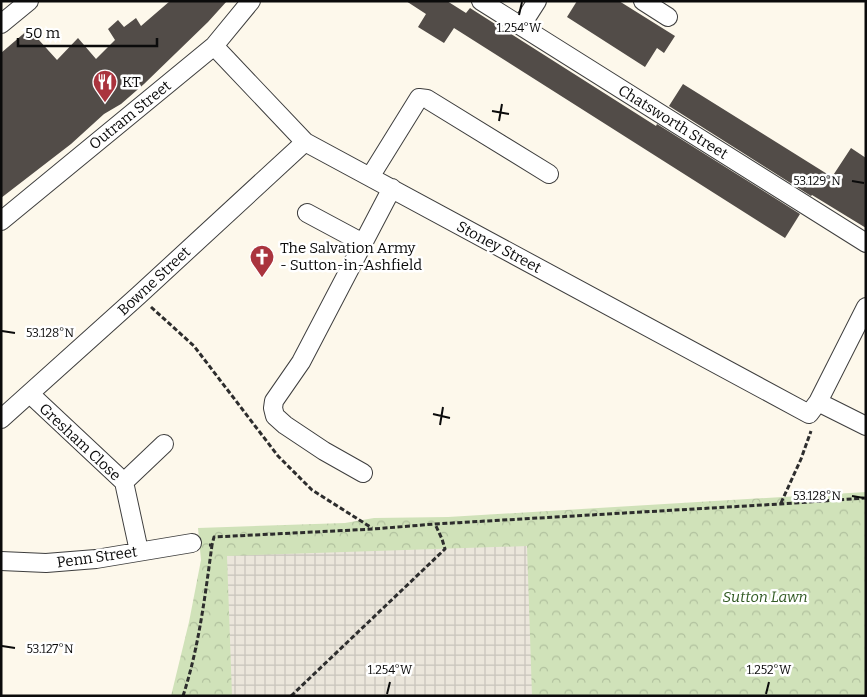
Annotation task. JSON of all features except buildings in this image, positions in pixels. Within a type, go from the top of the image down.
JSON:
[{"type":"street","points":[[1,24],[29,1]]},
{"type":"street","name":"Outram Street","points":[[1,221],[214,46],[251,1]]},
{"type":"street","name":"Chatsworth Street","points":[[481,1],[866,243]]},
{"type":"street","points":[[529,31],[536,1]]},
{"type":"street","points":[[642,1],[668,17]]},
{"type":"street","name":"Stoney Street","points":[[214,46],[305,142],[813,408],[866,426]]},
{"type":"street","points":[[370,177],[419,98],[427,99],[549,174]]},
{"type":"street","name":"Bowne Street","points":[[1,419],[139,296],[305,142]]},
{"type":"street","points":[[363,473],[324,451],[285,425],[275,416],[273,408],[274,401],[301,362],[392,188]]},
{"type":"street","points":[[307,213],[363,243]]},
{"type":"street","points":[[813,408],[866,307]]},
{"type":"street","name":"Gresham Close","points":[[30,394],[124,482],[139,551]]},
{"type":"street","points":[[124,482],[164,444]]},
{"type":"street","name":"Penn Street","points":[[1,561],[46,563],[96,559],[192,543]]},
{"type":"path","points":[[139,296],[194,346],[278,456],[312,490],[373,529]]},
{"type":"path","points":[[780,504],[801,460],[812,428],[813,408]]},
{"type":"path","points":[[183,696],[201,623],[214,537],[373,529],[866,498]]},
{"type":"path","points":[[291,696],[444,549],[442,539],[435,524]]},
{"type":"path","points":[[192,543],[197,543],[197,546],[212,545]]},
{"type":"green space","name":"Sutton Lawn","points":[[866,492],[866,696],[171,696],[189,622],[201,560],[198,528],[345,523],[374,518],[448,517]]},
{"type":"shaded area","points":[[527,546],[532,696],[232,696],[227,556]]},
{"type":"place","name":"KT","points":[[105,103]]},
{"type":"place","name":"The Salvation Army - Sutton-in-Ashfield","points":[[262,278]]}]
